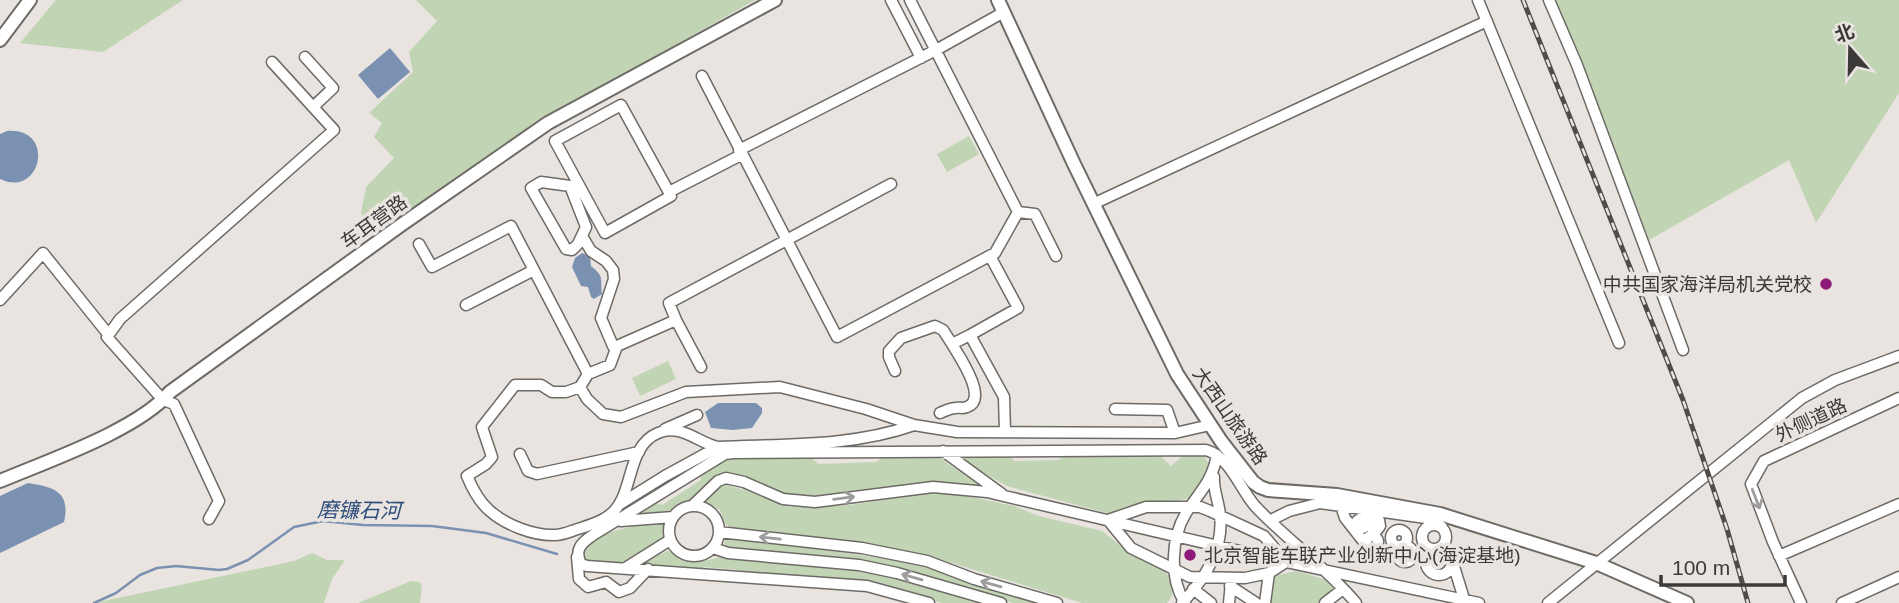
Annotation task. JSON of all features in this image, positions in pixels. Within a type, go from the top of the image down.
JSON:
[{"type":"street","points":[[0,40],[30,0]]},
{"type":"street","name":"车耳营路","points":[[0,481],[94,441],[153,410],[170,392],[401,225],[548,123],[775,0]]},
{"type":"street","points":[[891,0],[921,58]]},
{"type":"street","points":[[910,0],[1018,212]]},
{"type":"street","points":[[1478,0],[1619,343]]},
{"type":"street","points":[[1549,0],[1577,65],[1683,350]]},
{"type":"street","points":[[669,192],[936,50],[1001,6]]},
{"type":"street","name":"大西山旅游路","points":[[1001,6],[1093,204],[1177,374],[1210,425],[1253,482],[1268,490],[1337,495],[1440,514],[1596,563],[1687,603]]},
{"type":"street","points":[[1093,204],[1487,20]]},
{"type":"street","points":[[305,57],[333,88],[313,107]]},
{"type":"street","points":[[108,334],[120,319],[334,130],[272,62]]},
{"type":"street","points":[[702,76],[837,337],[995,253],[1018,212]]},
{"type":"street","points":[[621,105],[669,192],[671,197],[606,233],[555,141],[621,105]]},
{"type":"street","points":[[541,182],[570,186],[586,227],[582,236],[572,250],[566,249],[531,188],[541,182]]},
{"type":"street","points":[[701,368],[669,303],[891,184]]},
{"type":"street","points":[[1018,212],[1035,214],[1056,256]]},
{"type":"street","points":[[419,244],[432,267],[511,226],[588,374]]},
{"type":"street","points":[[582,236],[591,251],[606,261],[612,270],[614,279],[601,318],[613,346],[676,320]]},
{"type":"street","points":[[0,300],[43,253],[108,334],[109,341],[163,400],[174,404],[219,501],[209,519]]},
{"type":"street","points":[[953,344],[1018,308],[990,256]]},
{"type":"street","points":[[466,305],[534,270]]},
{"type":"street","points":[[895,371],[888,351],[901,338],[935,326],[943,330],[973,382],[975,394],[973,403],[968,407],[940,413]]},
{"type":"street","points":[[970,335],[1004,397],[1005,432]]},
{"type":"street","points":[[617,346],[610,365],[588,374],[580,387],[566,392],[552,392],[541,385],[515,385],[482,427],[492,457],[467,476],[474,492],[490,511],[521,529],[555,535],[566,533],[598,522],[620,504],[664,476],[718,447]]},
{"type":"street","points":[[1548,603],[1801,398],[1835,380],[1899,356]]},
{"type":"street","points":[[580,387],[587,400],[603,414],[621,417],[686,392],[780,387],[866,409],[914,425],[957,432],[1175,433],[1210,425]]},
{"type":"street","name":"外侧道路","points":[[1801,603],[1751,484],[1764,461],[1899,398]]},
{"type":"street","points":[[1115,409],[1167,410],[1175,433]]},
{"type":"street","points":[[620,504],[643,445],[658,433],[696,415]]},
{"type":"street","points":[[658,433],[673,431],[692,434],[705,444],[718,447],[857,440],[885,436],[914,425]]},
{"type":"street","points":[[648,569],[626,591],[619,592],[606,582],[588,587],[577,575],[577,553],[584,541],[725,454],[1206,450],[1217,455],[1255,505],[1324,569],[1351,601]]},
{"type":"street","points":[[943,451],[1005,496]]},
{"type":"street","points":[[520,454],[528,471],[537,474],[639,452]]},
{"type":"street","points":[[1183,603],[1210,567],[1217,545],[1221,516],[1213,487],[1217,455]]},
{"type":"street","points":[[1183,603],[1175,581],[1174,568],[1178,536],[1185,515],[1207,485],[1214,469]]},
{"type":"street","points":[[692,506],[718,481],[726,478],[744,482],[783,499],[815,502],[933,487],[987,492],[1286,562],[1479,603]]},
{"type":"street","points":[[1271,520],[1320,503],[1341,506],[1358,514],[1393,514],[1433,519],[1446,533],[1446,540],[1443,546],[1429,554],[1426,562],[1432,573],[1444,574],[1450,568],[1452,560]]},
{"type":"street","points":[[1779,556],[1899,504]]},
{"type":"street","points":[[692,506],[714,515],[719,532],[713,548],[698,556],[689,556],[674,548],[668,532],[673,517],[685,507],[692,506]]},
{"type":"street","points":[[1341,506],[1345,518],[1367,546]]},
{"type":"street","points":[[1108,520],[1146,507],[1200,507],[1264,536],[1286,562]]},
{"type":"street","points":[[1358,514],[1357,524],[1360,527],[1369,524]]},
{"type":"street","points":[[1393,514],[1390,541],[1394,545],[1402,546]]},
{"type":"street","points":[[617,521],[673,517]]},
{"type":"street","points":[[1108,520],[1131,548],[1190,577],[1231,582],[1269,573],[1286,562]]},
{"type":"street","points":[[1442,527],[1435,524],[1428,526],[1422,535],[1426,546],[1445,551],[1452,560],[1464,600]]},
{"type":"street","points":[[719,532],[862,548],[927,561],[974,579],[1057,603]]},
{"type":"street","points":[[626,568],[670,540]]},
{"type":"street","points":[[713,548],[728,553],[859,565],[1001,603]]},
{"type":"street","points":[[577,553],[581,564],[587,566],[867,586],[929,603]]},
{"type":"street","points":[[1265,603],[1269,573]]},
{"type":"street","points":[[1842,603],[1899,577]]},
{"type":"street","points":[[1229,603],[1231,582]]},
{"type":"street","points":[[1231,582],[1255,603]]},
{"type":"street","points":[[1194,589],[1211,603]]},
{"type":"street","points":[[1325,603],[1343,589]]},
{"type":"green space","points":[[56,0],[183,0],[103,52],[20,43]]},
{"type":"green space","points":[[416,0],[755,0],[546,118],[375,239],[361,213],[366,187],[394,158],[374,137],[382,123],[369,113],[413,72],[409,52],[437,21]]},
{"type":"green space","points":[[1556,0],[1899,0],[1899,93],[1816,223],[1789,160],[1649,240]]},
{"type":"green space","points":[[969,136],[979,154],[947,172],[937,154]]},
{"type":"green space","points":[[668,361],[676,379],[640,396],[632,378]]},
{"type":"green space","points":[[1157,453],[1171,466],[1185,454],[1203,455],[1209,464],[1194,495],[1180,500],[1128,506],[1110,514],[1007,486],[956,457],[1008,456],[1015,461],[1059,460],[1064,455]]},
{"type":"green space","points":[[740,457],[812,458],[818,464],[877,462],[882,457],[938,457],[981,486],[918,483],[809,498],[785,496],[730,473],[717,477],[684,506],[667,511],[642,513],[656,503],[662,505],[701,480],[701,475],[724,460]]},
{"type":"green space","points":[[727,485],[765,496],[789,507],[850,505],[929,493],[957,494],[1014,506],[1039,516],[1102,531],[1133,555],[1165,570],[1171,582],[1172,595],[1167,603],[1082,603],[929,556],[830,539],[734,528],[725,524],[720,510],[704,501],[720,486]]},
{"type":"green space","points":[[664,522],[666,538],[619,564],[587,562],[582,556],[595,539],[606,534]]},
{"type":"green space","points":[[727,536],[939,569],[1043,603],[1013,603],[934,580],[734,550],[724,544]]},
{"type":"green space","points":[[668,551],[693,561],[719,557],[875,573],[978,603],[942,603],[865,581],[745,575],[740,570],[704,567],[699,572],[642,566],[642,562]]},
{"type":"green space","points":[[312,553],[327,560],[344,562],[332,579],[324,603],[94,603],[294,561]]},
{"type":"green space","points":[[1297,571],[1330,581],[1337,589],[1319,603],[1269,603],[1273,576]]},
{"type":"green space","points":[[411,581],[419,582],[422,586],[420,603],[358,603]]},
{"type":"water","points":[[390,48],[410,72],[378,99],[358,75]]},
{"type":"water","points":[[7,131],[23,133],[33,140],[38,150],[38,161],[33,172],[14,183],[0,179],[0,134]]},
{"type":"water","points":[[582,253],[590,256],[591,266],[601,278],[602,294],[594,299],[588,287],[581,286],[572,267],[575,258]]},
{"type":"water","points":[[718,403],[756,403],[762,408],[762,413],[752,428],[711,428],[705,412]]},
{"type":"water","points":[[28,483],[58,492],[65,503],[64,522],[0,553],[0,496]]},
{"type":"waterway","name":"磨镰石河","points":[[94,603],[116,593],[140,575],[157,568],[176,566],[227,569],[248,560],[294,527],[323,521],[363,525],[432,526],[486,533],[557,554]]},
{"type":"railway","points":[[1523,0],[1683,400],[1727,529],[1748,603]]},
{"type":"place","name":"中共国家海洋局机关党校","points":[[1826,284]]},
{"type":"place","name":"北京智能车联产业创新中心(海淀基地)","points":[[1190,555]]}]
